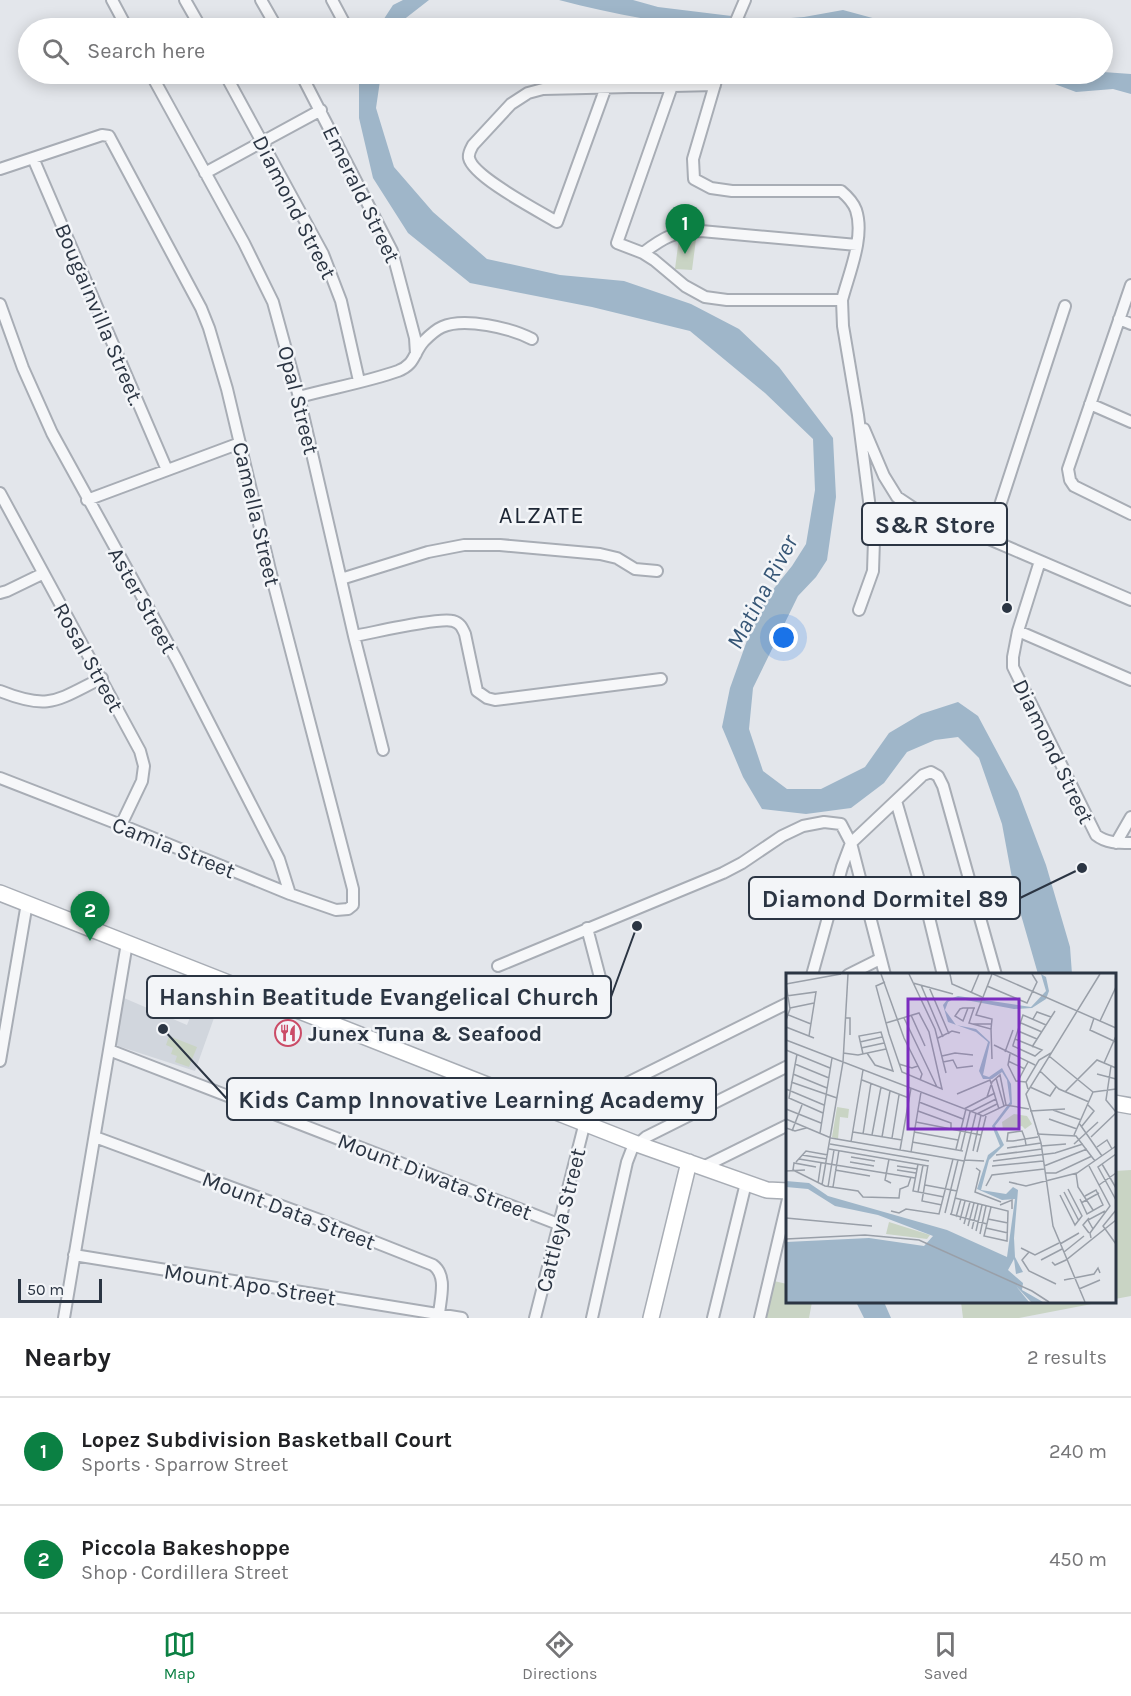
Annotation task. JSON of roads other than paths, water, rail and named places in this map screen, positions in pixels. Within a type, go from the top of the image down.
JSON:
[{"type":"street","points":[[112,0],[122,18]]},
{"type":"street","points":[[185,0],[195,18]]},
{"type":"street","points":[[261,0],[271,18]]},
{"type":"street","points":[[332,0],[342,18]]},
{"type":"street","name":"Opal Street","points":[[157,84],[262,276],[273,302],[300,397],[354,636],[383,750]]},
{"type":"street","name":"Diamond Street","points":[[230,84],[322,254],[332,277],[346,322],[359,381]]},
{"type":"street","name":"Emerald Street","points":[[307,84],[392,251],[415,338],[416,354]]},
{"type":"street","points":[[606,87],[557,222],[493,183],[472,165],[469,152],[473,145],[511,104],[528,93],[558,88],[606,87],[672,86],[715,85],[693,159],[694,179],[711,188],[732,191],[841,191],[856,210],[858,231],[842,302],[843,326],[871,509],[874,553],[873,571],[859,610]]},
{"type":"street","points":[[672,86],[617,243],[643,253],[693,292],[705,297],[727,300],[842,302]]},
{"type":"street","points":[[205,173],[321,110]]},
{"type":"street","name":"Camella Street","points":[[33,158],[102,135],[109,136],[205,318],[216,349],[270,570],[353,889],[353,905],[348,909]]},
{"type":"street","points":[[0,169],[33,158]]},
{"type":"street","name":"Bougainvilla Street.","points":[[33,158],[167,470]]},
{"type":"street","points":[[643,253],[663,238],[682,231],[856,245]]},
{"type":"street","points":[[1131,285],[1069,460],[1068,469],[1074,486],[1131,514]]},
{"type":"street","name":"Aster Street","points":[[0,304],[39,404],[87,500],[177,660],[274,848],[283,867],[290,894]]},
{"type":"street","points":[[989,539],[1065,306]]},
{"type":"street","points":[[1119,319],[1131,324]]},
{"type":"street","points":[[300,397],[399,371],[414,361],[422,344],[433,332],[444,326],[459,323],[499,327],[532,339]]},
{"type":"street","points":[[1090,404],[1131,422]]},
{"type":"street","points":[[858,415],[884,476],[897,497],[944,527],[989,539],[1131,600]]},
{"type":"street","points":[[87,500],[240,443]]},
{"type":"street","name":"Rosal Street","points":[[0,494],[140,751],[144,766],[142,781],[121,825]]},
{"type":"street","points":[[341,579],[437,550],[482,544],[600,554],[617,558],[635,569],[657,571]]},
{"type":"street","name":"Diamond Street","points":[[1040,561],[1018,631],[1013,657],[1016,675],[1096,835],[1116,843],[1131,843]]},
{"type":"street","points":[[0,593],[42,574]]},
{"type":"street","points":[[354,636],[441,621],[456,622],[465,634],[477,691],[495,700],[661,680]]},
{"type":"street","points":[[1018,631],[1131,680]]},
{"type":"street","points":[[0,691],[22,700],[46,703],[102,678]]},
{"type":"street","points":[[813,973],[842,867],[851,843],[923,775],[931,772],[938,776],[950,806],[995,973]]},
{"type":"street","name":"Camia Street","points":[[0,778],[290,894],[336,910],[348,909]]},
{"type":"street","points":[[896,801],[925,901],[943,973]]},
{"type":"street","points":[[1116,843],[1131,817]]},
{"type":"street","points":[[498,966],[723,873],[782,836],[803,826],[824,822],[838,823],[845,829],[851,843],[884,973]]},
{"type":"street","points":[[0,892],[637,1144],[774,1192],[786,1191]]},
{"type":"street","points":[[0,1061],[4,1007],[27,903]]},
{"type":"street","points":[[587,928],[603,988]]},
{"type":"street","points":[[64,1318],[128,943]]},
{"type":"street","points":[[852,973],[880,959]]},
{"type":"street","points":[[565,1114],[786,1005]]},
{"type":"street","name":"Mount Diwata Street","points":[[109,1050],[558,1224]]},
{"type":"street","points":[[592,1318],[627,1162],[632,1149],[655,1132],[786,1067]]},
{"type":"street","points":[[1116,1102],[1131,1106]]},
{"type":"street","name":"Cattleya Street","points":[[535,1318],[585,1122]]},
{"type":"street","points":[[696,1165],[786,1126]]},
{"type":"street","name":"Mount Data Street","points":[[94,1137],[317,1219],[433,1265],[442,1274],[439,1315]]},
{"type":"street","points":[[651,1318],[696,1165]]},
{"type":"street","points":[[713,1318],[746,1183]]},
{"type":"street","points":[[760,1318],[786,1207]]},
{"type":"street","name":"Mount Apo Street","points":[[74,1255],[462,1318]]},
{"type":"water","points":[[403,0],[429,0],[406,18],[385,18],[393,5]]},
{"type":"water","points":[[559,0],[633,0],[658,7],[749,18],[643,18]]},
{"type":"water","points":[[843,10],[872,18],[791,18],[804,17]]},
{"type":"water","points":[[1113,73],[1131,74],[1131,94],[1113,89],[1076,92],[1055,84],[1113,84]]},
{"type":"water","points":[[359,84],[380,84],[376,108],[394,167],[433,212],[487,259],[560,275],[624,281],[691,304],[739,329],[779,367],[833,438],[836,497],[827,560],[816,577],[798,596],[753,688],[749,729],[763,771],[787,789],[821,789],[865,767],[889,733],[921,714],[958,702],[978,716],[1018,791],[1046,865],[1070,947],[1072,973],[1038,973],[1015,894],[1002,824],[979,758],[958,737],[935,740],[907,752],[884,783],[851,808],[806,814],[762,809],[743,777],[722,727],[730,688],[759,607],[792,566],[806,544],[815,490],[813,439],[765,393],[690,331],[592,307],[470,283],[408,233],[373,178],[359,118]]},
{"type":"water","points":[[856,1303],[884,1303],[891,1318],[864,1318]]},
{"type":"place","name":"Lopez Subdivision Basketball Court","points":[[685,254]]},
{"type":"place","name":"S&R Store","points":[[1007,608]]},
{"type":"place","name":"Diamond Dormitel 89","points":[[1082,868]]},
{"type":"place","name":"Hanshin Beatitude Evangelical Church","points":[[637,926]]},
{"type":"place","name":"Piccola Bakeshoppe","points":[[90,941]]},
{"type":"place","name":"Kids Camp Innovative Learning Academy","points":[[163,1029]]},
{"type":"place","name":"Junex Tuna & Seafood","points":[[288,1033]]},
{"type":"district","name":"ALZATE","points":[[542,515]]},
{"type":"water label","name":"Matina River","points":[[762,592]]}]
